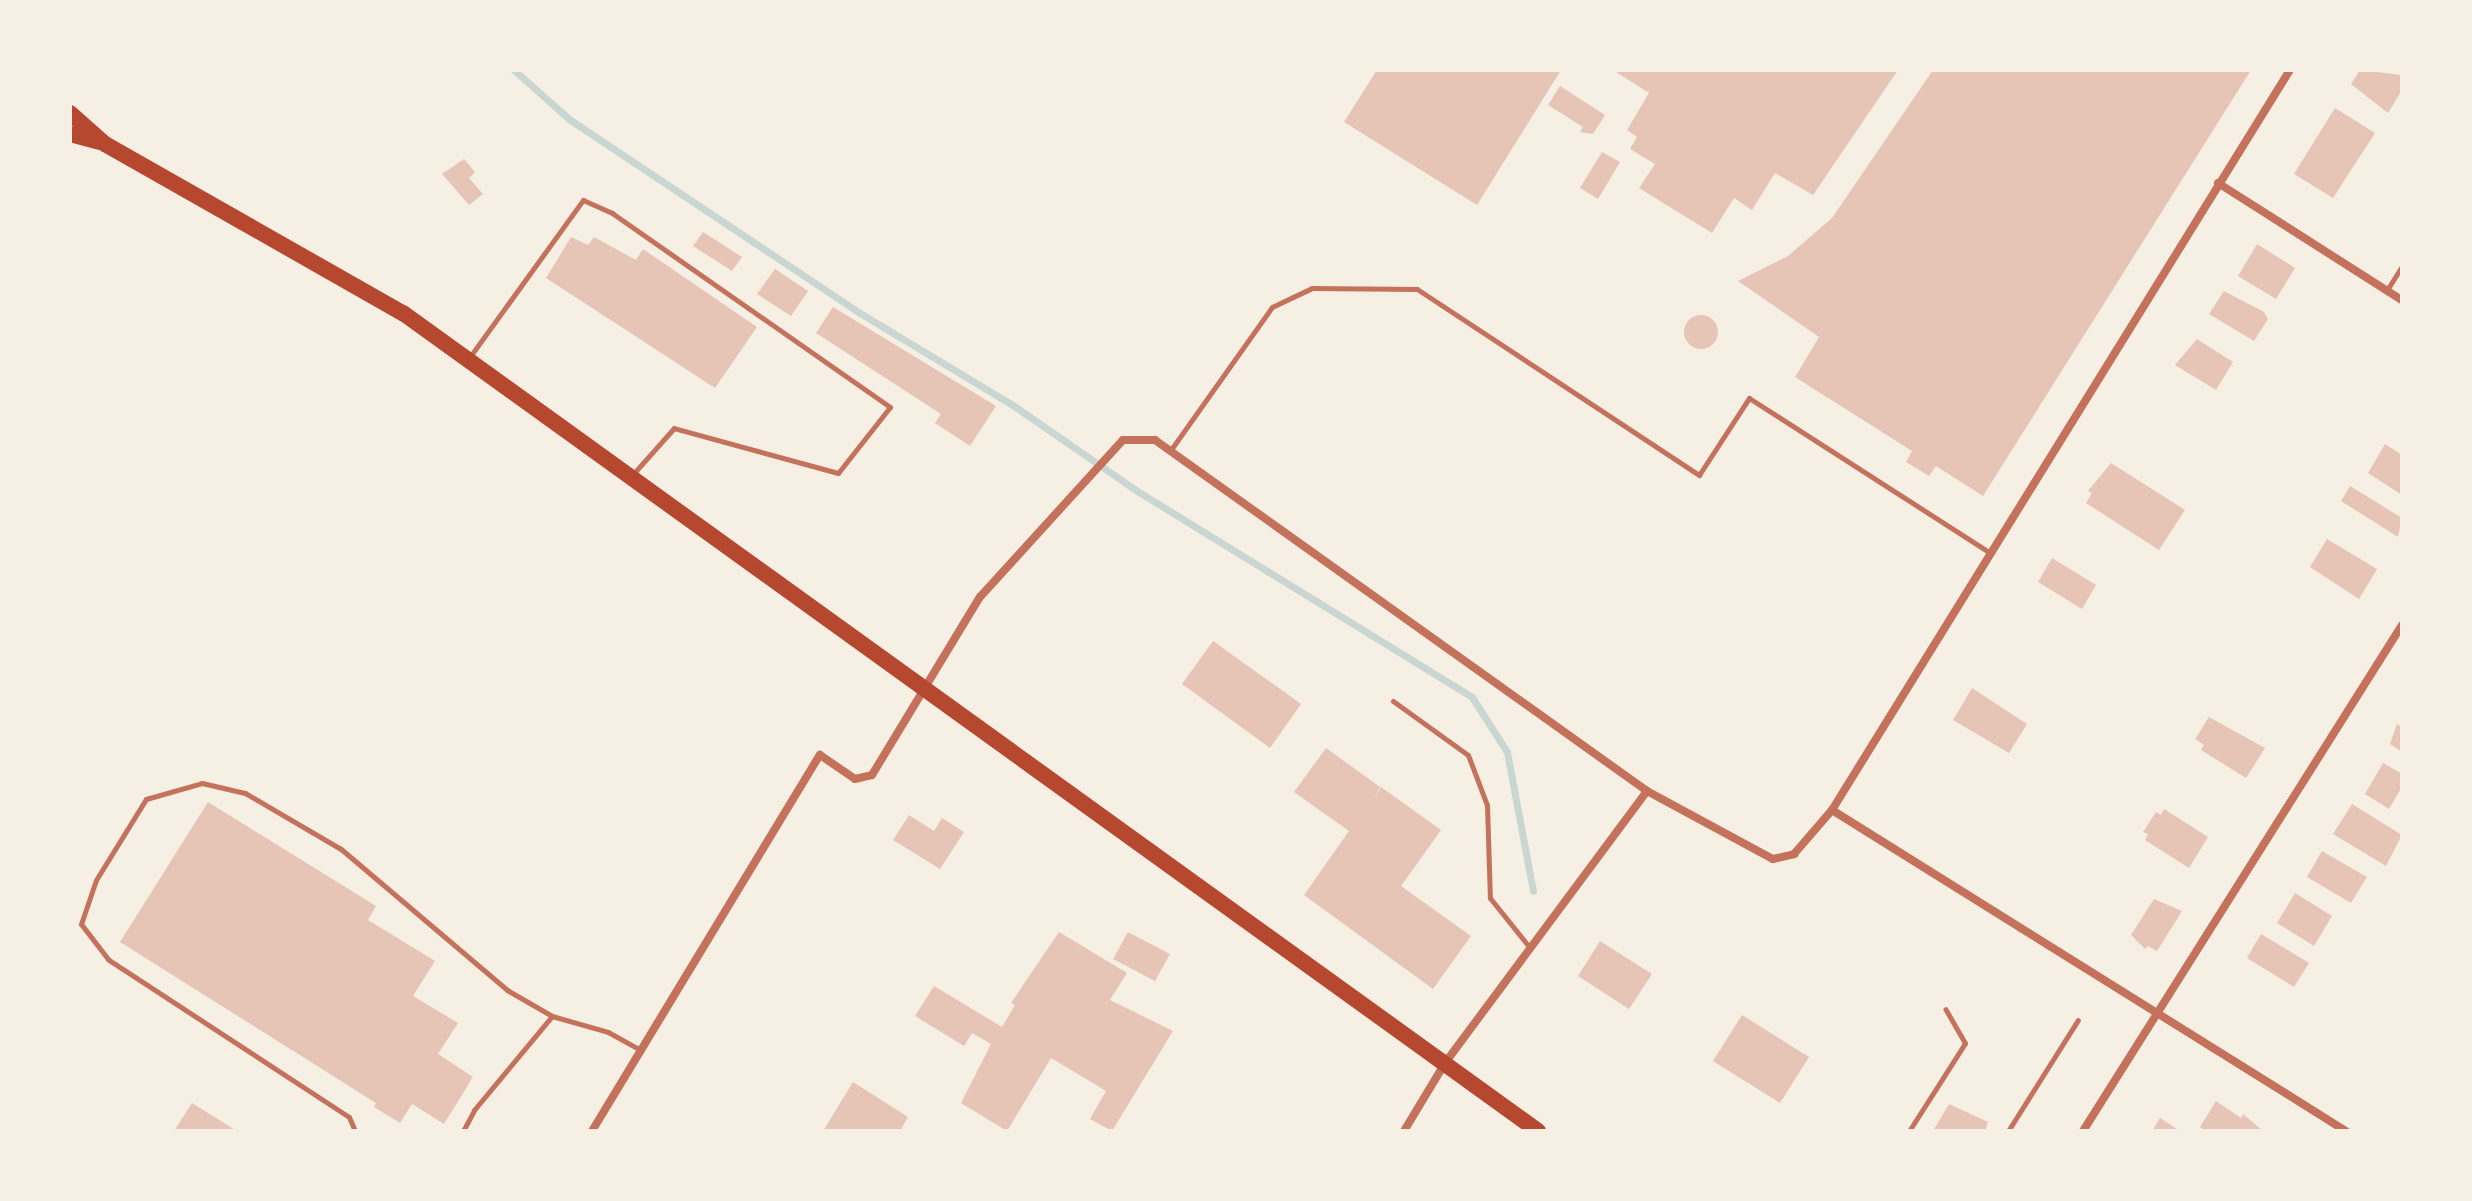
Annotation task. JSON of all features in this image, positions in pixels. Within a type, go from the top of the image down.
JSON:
[{"type":"main road","points":[[70,113],[105,144],[403,313],[1538,1131]]},
{"type":"main road","points":[[70,134],[105,144]]},
{"type":"street","points":[[592,1131],[820,755],[855,779],[872,775],[980,597],[1123,440],[1155,440],[1647,791],[1773,859],[1794,854],[1832,810],[2290,70]]},
{"type":"street","points":[[2218,183],[2402,300]]},
{"type":"street","points":[[2083,1131],[2402,625]]},
{"type":"street","points":[[1404,1131],[1445,1063],[1647,791]]},
{"type":"street","points":[[1832,810],[2346,1131]]},
{"type":"lane","points":[[468,359],[583,200],[612,213],[890,407],[838,473],[674,428],[632,476]]},
{"type":"lane","points":[[2387,290],[2402,266]]},
{"type":"lane","points":[[1170,451],[1272,307],[1312,288],[1417,289],[1699,475],[1749,398],[1990,553]]},
{"type":"lane","points":[[1393,701],[1468,755],[1487,805],[1490,898],[1530,949]]},
{"type":"lane","points":[[355,1131],[349,1117],[108,959],[81,924],[96,880],[146,799],[202,783],[245,793],[341,849],[507,990],[552,1016],[608,1032],[641,1050]]},
{"type":"lane","points":[[1909,1131],[1965,1043],[1945,1009]]},
{"type":"lane","points":[[463,1131],[474,1110],[552,1016]]},
{"type":"lane","points":[[2008,1131],[2078,1020]]},
{"type":"building","points":[[1377,70],[1561,70],[1477,205],[1344,122]]},
{"type":"building","points":[[1613,70],[1898,70],[1813,195],[1775,173],[1752,210],[1734,198],[1712,233],[1639,188],[1655,164],[1630,149],[1637,137],[1627,130],[1649,93]]},
{"type":"building","points":[[1933,70],[2251,70],[1983,496],[1936,466],[1929,476],[1906,462],[1912,451],[1795,377],[1819,337],[1738,281],[1788,256],[1832,218]]},
{"type":"building","points":[[2360,70],[2402,75],[2402,90],[2388,113],[2351,84]]},
{"type":"building","points":[[1560,86],[1605,115],[1593,134],[1580,132],[1583,127],[1548,105]]},
{"type":"building","points":[[2335,108],[2375,133],[2333,198],[2294,174]]},
{"type":"building","points":[[1602,152],[1620,162],[1598,199],[1580,188]]},
{"type":"building","points":[[464,159],[475,172],[469,178],[483,194],[469,205],[442,174]]},
{"type":"building","points":[[703,232],[742,257],[732,271],[693,246]]},
{"type":"building","points":[[571,237],[588,245],[594,237],[636,260],[643,249],[757,327],[715,388],[546,278]]},
{"type":"building","points":[[2257,244],[2295,268],[2276,299],[2238,276]]},
{"type":"building","points":[[775,269],[808,291],[791,316],[757,294]]},
{"type":"building","points":[[2224,291],[2264,312],[2268,319],[2254,341],[2209,314]]},
{"type":"building","points":[[833,307],[996,406],[970,446],[935,423],[941,414],[816,333]]},
{"type":"building","points":[[1701,315],[1713,320],[1718,332],[1713,344],[1701,349],[1689,344],[1684,332],[1689,320]]},
{"type":"building","points":[[2197,339],[2233,362],[2216,390],[2175,365]]},
{"type":"building","points":[[2385,444],[2402,455],[2402,495],[2368,473]]},
{"type":"building","points":[[2111,463],[2185,510],[2159,550],[2086,503],[2092,493],[2088,491]]},
{"type":"building","points":[[2350,486],[2402,518],[2398,537],[2341,501]]},
{"type":"building","points":[[2327,539],[2377,569],[2359,599],[2310,567]]},
{"type":"building","points":[[2052,558],[2096,585],[2082,609],[2038,582]]},
{"type":"building","points":[[1213,641],[1301,704],[1270,748],[1182,684]]},
{"type":"building","points":[[1972,688],[2027,724],[2009,753],[1953,720]]},
{"type":"building","points":[[2209,717],[2265,748],[2246,778],[2201,750],[2204,745],[2195,739]]},
{"type":"building","points":[[2397,724],[2402,727],[2402,752],[2390,744]]},
{"type":"building","points":[[1326,748],[1380,787],[1373,799],[1381,787],[1441,830],[1401,886],[1471,936],[1433,989],[1304,895],[1349,831],[1294,792]]},
{"type":"building","points":[[2383,763],[2402,774],[2402,787],[2389,809],[2365,794]]},
{"type":"building","points":[[208,802],[376,906],[368,920],[435,961],[413,996],[458,1023],[438,1054],[473,1077],[444,1124],[412,1104],[400,1123],[374,1107],[376,1103],[120,942]]},
{"type":"building","points":[[2352,804],[2402,835],[2386,866],[2333,834]]},
{"type":"building","points":[[2164,809],[2208,837],[2189,868],[2145,840],[2148,834],[2143,832],[2156,812],[2161,815]]},
{"type":"building","points":[[909,815],[934,831],[942,818],[964,832],[940,869],[893,840]]},
{"type":"building","points":[[2322,851],[2367,877],[2351,903],[2307,877]]},
{"type":"building","points":[[2295,893],[2332,916],[2314,946],[2277,923]]},
{"type":"building","points":[[2154,899],[2182,911],[2157,951],[2148,946],[2145,949],[2131,935]]},
{"type":"building","points":[[1059,932],[1127,973],[1110,1000],[1173,1031],[1112,1131],[1090,1119],[1106,1091],[1051,1058],[1007,1131],[961,1103],[991,1044],[972,1033],[964,1046],[915,1016],[934,986],[1002,1027],[1015,1005],[1011,1003]]},
{"type":"building","points":[[1128,932],[1170,954],[1155,981],[1113,959]]},
{"type":"building","points":[[2261,934],[2309,963],[2294,987],[2247,958]]},
{"type":"building","points":[[1600,941],[1652,974],[1629,1009],[1578,976]]},
{"type":"building","points":[[1742,1015],[1809,1057],[1780,1103],[1713,1061]]},
{"type":"building","points":[[853,1082],[908,1117],[900,1131],[823,1131]]},
{"type":"building","points":[[2216,1101],[2241,1118],[2243,1114],[2263,1131],[2206,1131],[2200,1127]]},
{"type":"building","points":[[192,1103],[237,1131],[174,1131]]},
{"type":"building","points":[[1949,1104],[1988,1122],[1985,1131],[1933,1131]]},
{"type":"building","points":[[2160,1118],[2180,1131],[2152,1131]]},
{"type":"waterway","points":[[514,70],[569,119],[855,310],[1011,404],[1134,489],[1472,697],[1507,752],[1533,891]]}]
